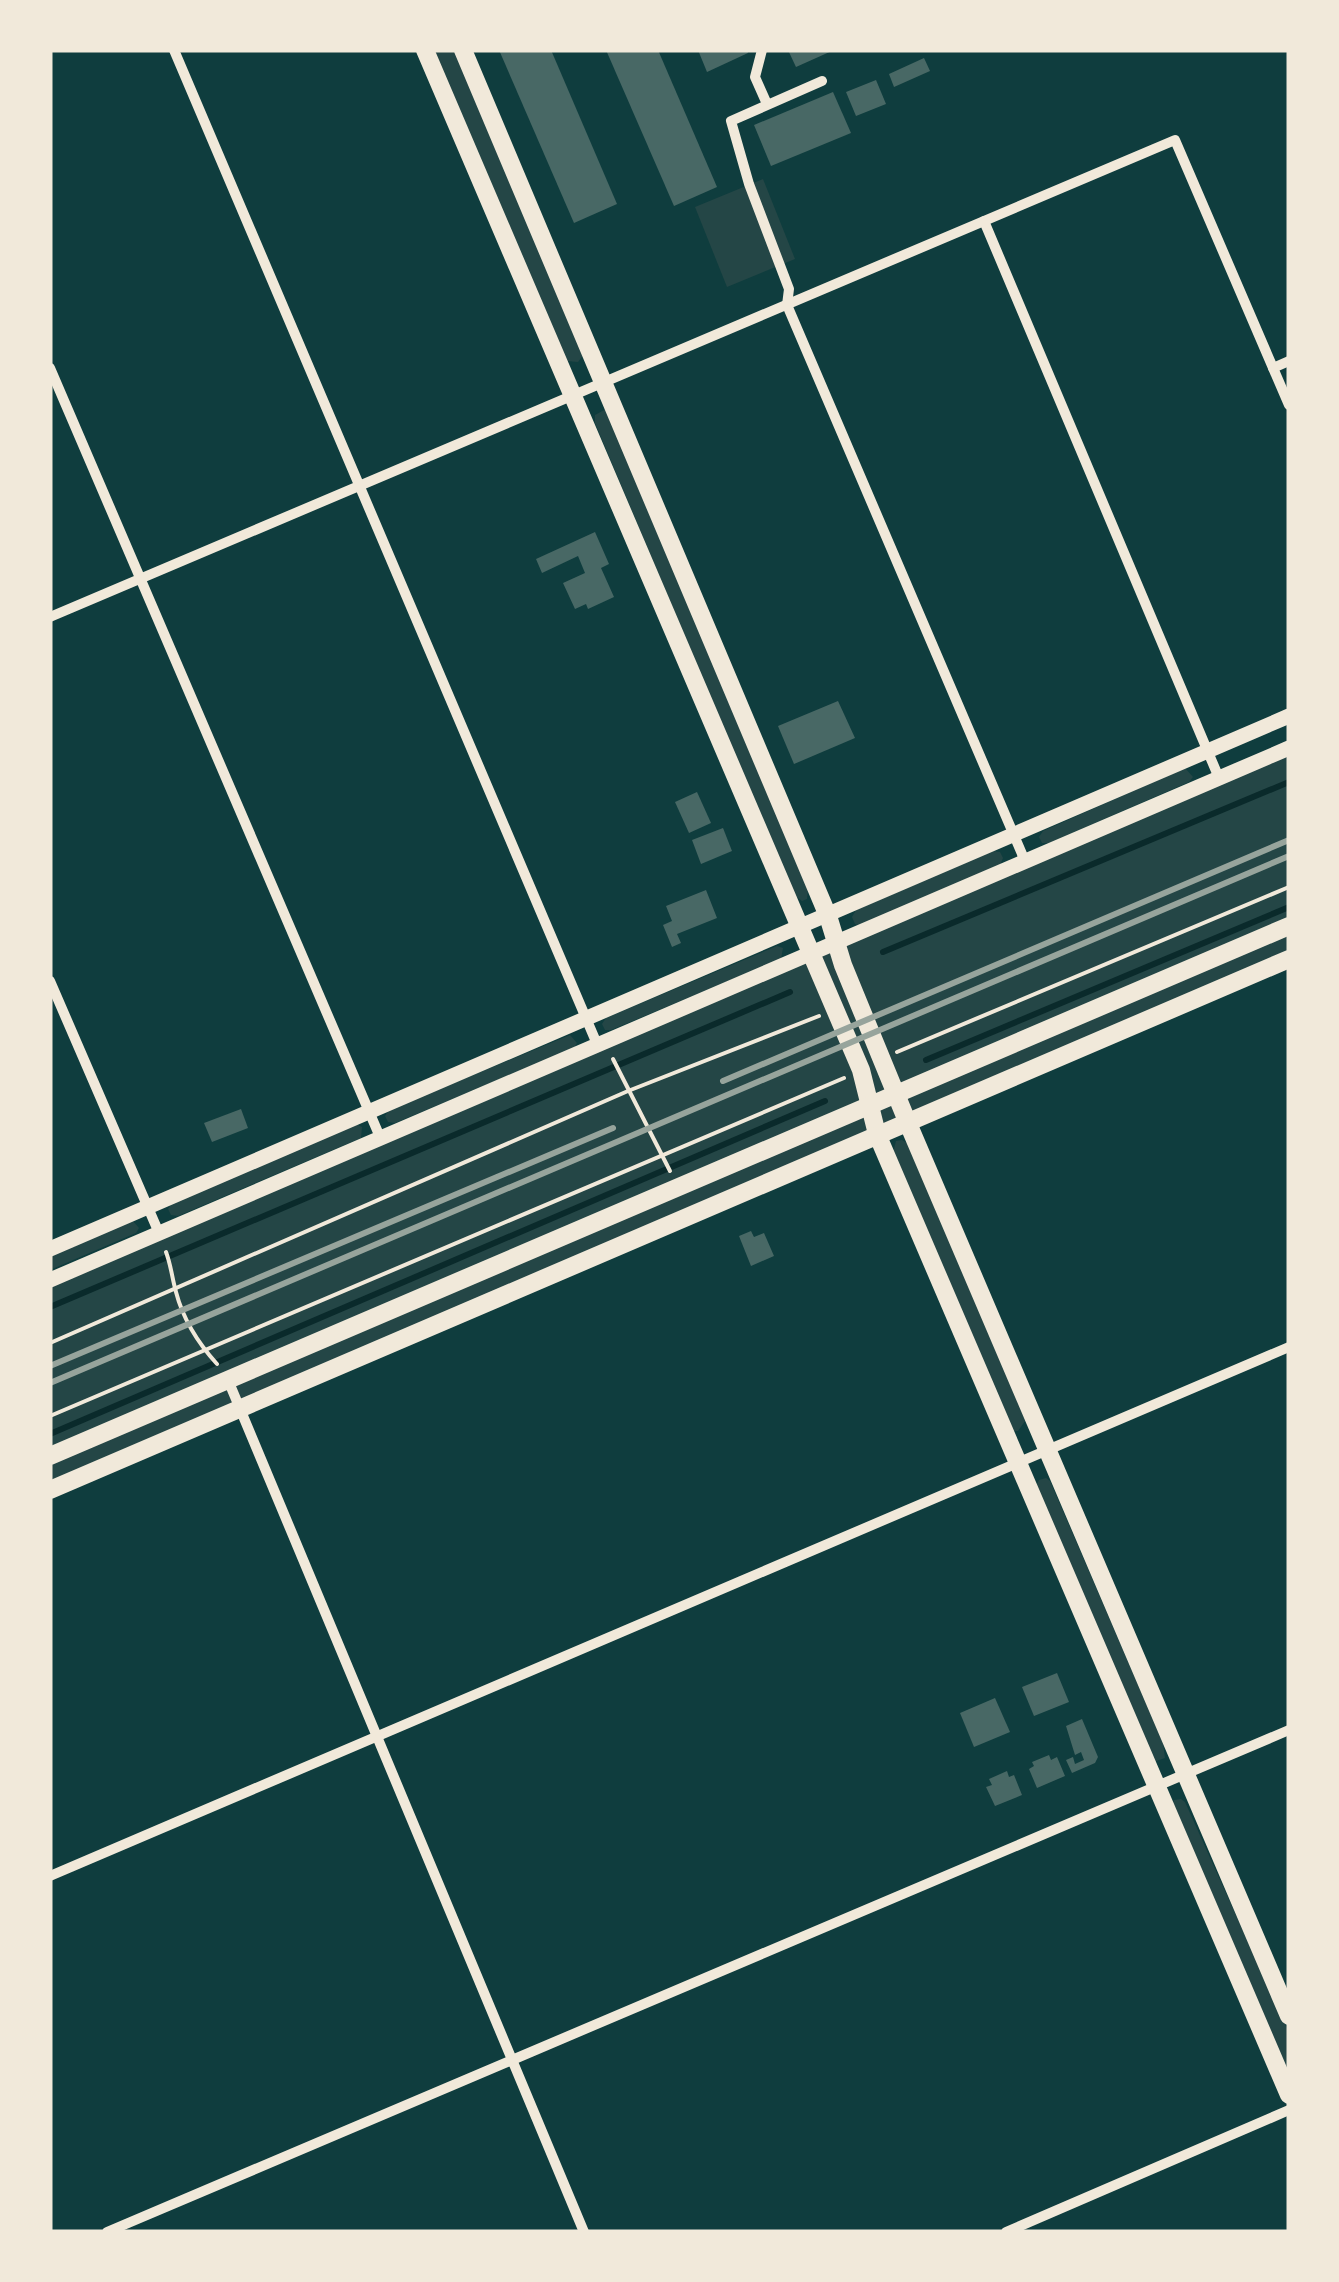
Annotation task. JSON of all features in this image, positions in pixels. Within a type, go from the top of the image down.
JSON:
[{"type":"main road","points":[[426,50],[861,1070],[877,1134],[1289,2094]]},
{"type":"main road","points":[[463,50],[828,916],[907,1121],[1289,2016]]},
{"type":"main road","points":[[50,1456],[1289,926]]},
{"type":"main road","points":[[50,1490],[1289,959]]},
{"type":"street","points":[[174,50],[597,1044]]},
{"type":"street","points":[[762,50],[756,77],[767,104]]},
{"type":"street","points":[[822,81],[731,122],[749,184],[789,289],[786,305],[1025,861]]},
{"type":"street","points":[[50,617],[1175,140],[1289,406]]},
{"type":"street","points":[[984,221],[1219,778]]},
{"type":"street","points":[[1273,368],[1289,361]]},
{"type":"street","points":[[50,368],[380,1137]]},
{"type":"street","points":[[50,1249],[1289,716]]},
{"type":"street","points":[[50,1280],[1289,748]]},
{"type":"street","points":[[50,981],[159,1232]]},
{"type":"street","points":[[50,1876],[1289,1346]]},
{"type":"street","points":[[228,1380],[584,2232]]},
{"type":"street","points":[[107,2232],[1289,1730]]},
{"type":"street","points":[[1006,2232],[1289,2110]]},
{"type":"path","points":[[882,1060],[1289,887]]},
{"type":"path","points":[[50,1343],[628,1091],[835,1010]]},
{"type":"path","points":[[612,1058],[668,1166]]},
{"type":"path","points":[[50,1416],[861,1070]]},
{"type":"path","points":[[165,1249],[188,1324],[213,1359]]},
{"type":"shaded area","points":[[434,50],[456,50],[584,354],[578,362],[567,361]]},
{"type":"shaded area","points":[[763,179],[795,259],[727,287],[695,207]]},
{"type":"shaded area","points":[[606,409],[808,890],[807,899],[802,901],[794,895],[595,423],[595,415]]},
{"type":"shaded area","points":[[1289,748],[1289,959],[50,1490],[50,1280]]},
{"type":"shaded area","points":[[1185,768],[1193,777],[1189,782],[1049,843],[1042,843],[1039,837],[1043,831]]},
{"type":"shaded area","points":[[993,851],[1000,852],[1003,858],[1000,865],[862,926],[855,924],[852,917],[856,910]]},
{"type":"shaded area","points":[[777,946],[783,948],[781,959],[611,1030],[605,1030],[602,1024],[606,1018]]},
{"type":"shaded area","points":[[570,1035],[577,1043],[574,1048],[395,1123],[388,1122],[385,1116],[389,1110]]},
{"type":"shaded area","points":[[356,1124],[362,1127],[361,1138],[178,1216],[171,1215],[168,1209],[172,1203]]},
{"type":"shaded area","points":[[896,1141],[907,1143],[1022,1412],[1025,1421],[1018,1431],[1012,1431],[893,1153]]},
{"type":"shaded area","points":[[132,1220],[139,1228],[136,1233],[50,1270],[50,1255]]},
{"type":"shaded area","points":[[1046,1478],[1163,1743],[1165,1758],[1153,1762],[1036,1486]]},
{"type":"shaded area","points":[[1181,1799],[1289,2033],[1289,2078],[1171,1807],[1174,1800]]},
{"type":"building","points":[[499,50],[551,50],[617,204],[574,223]]},
{"type":"building","points":[[606,50],[658,50],[717,187],[674,206]]},
{"type":"building","points":[[698,50],[747,50],[748,53],[707,72]]},
{"type":"building","points":[[788,50],[834,50],[796,67]]},
{"type":"building","points":[[924,58],[930,71],[894,87],[889,74]]},
{"type":"building","points":[[876,80],[886,104],[856,116],[846,92]]},
{"type":"building","points":[[833,92],[851,133],[771,166],[754,125]]},
{"type":"building","points":[[595,532],[609,564],[601,568],[614,597],[588,609],[586,604],[575,609],[563,583],[585,573],[578,556],[542,573],[536,559]]},
{"type":"building","points":[[838,701],[855,738],[794,764],[778,726]]},
{"type":"building","points":[[697,792],[711,823],[689,833],[675,802]]},
{"type":"building","points":[[723,828],[732,851],[701,864],[692,840]]},
{"type":"building","points":[[706,890],[717,918],[677,934],[681,943],[672,947],[663,925],[672,921],[666,906]]},
{"type":"building","points":[[241,1109],[248,1128],[212,1142],[204,1123]]},
{"type":"building","points":[[751,1231],[754,1237],[764,1233],[774,1256],[751,1266],[739,1236]]},
{"type":"building","points":[[1057,1673],[1069,1702],[1034,1716],[1022,1687]]},
{"type":"building","points":[[995,1698],[1010,1732],[974,1747],[960,1713]]},
{"type":"building","points":[[1082,1719],[1098,1757],[1095,1763],[1072,1773],[1066,1760],[1073,1757],[1075,1764],[1084,1760],[1081,1752],[1075,1755],[1066,1726]]},
{"type":"building","points":[[1049,1755],[1051,1760],[1057,1757],[1065,1776],[1037,1788],[1029,1769],[1034,1766],[1032,1762]]},
{"type":"building","points":[[1007,1771],[1009,1777],[1014,1775],[1022,1795],[995,1806],[986,1787],[992,1785],[989,1779]]},
{"type":"waterway","points":[[883,952],[1289,782]]},
{"type":"waterway","points":[[926,1060],[1289,907]]},
{"type":"waterway","points":[[50,1307],[790,992]]},
{"type":"waterway","points":[[50,1434],[825,1101]]},
{"type":"railway","points":[[723,1081],[1289,840]]},
{"type":"railway","points":[[50,1383],[1289,856]]},
{"type":"railway","points":[[50,1366],[613,1128]]}]
